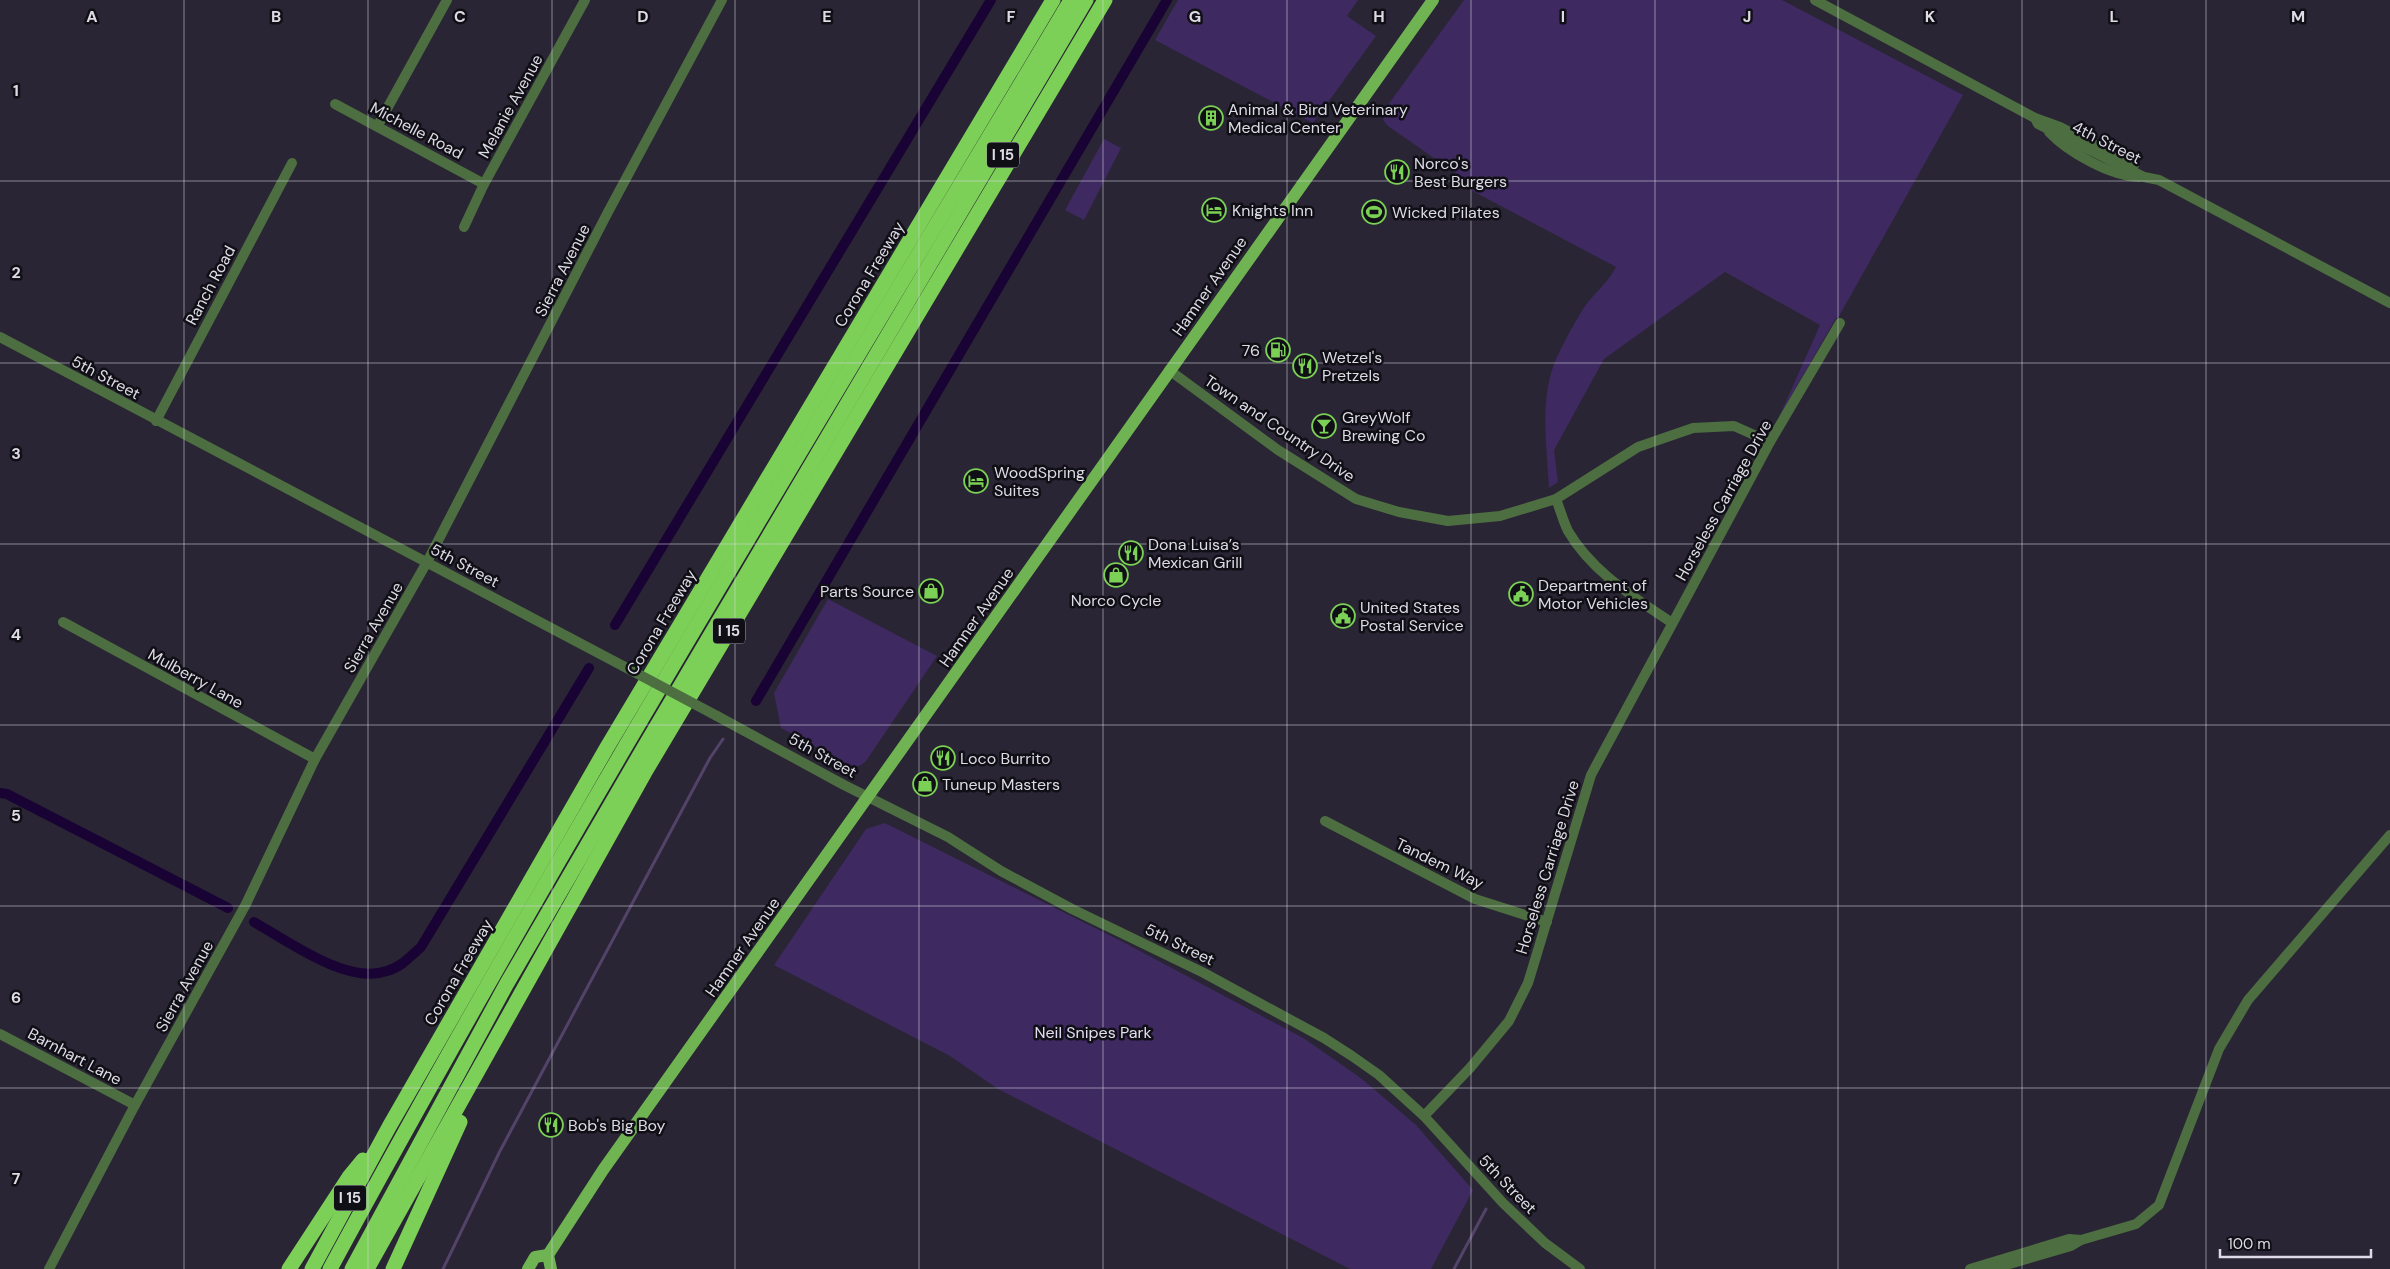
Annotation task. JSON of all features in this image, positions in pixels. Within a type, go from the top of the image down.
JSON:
[{"type":"highway","name":"Corona Freeway","points":[[312,1269],[389,1127],[611,741],[1053,0]]},
{"type":"highway","points":[[352,1269],[511,977],[966,189],[1071,0]]},
{"type":"highway","points":[[330,1269],[413,1116],[634,734],[966,189],[1086,0]]},
{"type":"highway","name":"I 15","points":[[367,1269],[645,772],[903,341],[1034,116],[1105,0]]},
{"type":"highway","points":[[966,189],[997,94]]},
{"type":"highway","name":"I 15","points":[[966,189],[1034,116]]},
{"type":"highway","points":[[393,1269],[432,1180],[522,993]]},
{"type":"highway","points":[[289,1269],[349,1177],[389,1127]]},
{"type":"main road","name":"Hamner Avenue","points":[[528,1269],[536,1257],[548,1254],[603,1170],[1433,0]]},
{"type":"main road","points":[[548,1254],[551,1269]]},
{"type":"street","points":[[378,125],[447,0]]},
{"type":"street","name":"Melanie Avenue","points":[[464,227],[484,184],[585,0]]},
{"type":"street","name":"Sierra Avenue","points":[[49,1269],[135,1105],[246,904],[314,759],[427,562],[613,204],[722,0]]},
{"type":"street","points":[[1815,0],[2036,121],[2060,127],[2159,180]]},
{"type":"street","name":"Michelle Road","points":[[335,104],[378,125],[484,184]]},
{"type":"street","name":"4th Street","points":[[2036,121],[2060,144],[2110,171],[2120,176],[2159,180],[2390,303]]},
{"type":"street","name":"Ranch Road","points":[[156,421],[292,163]]},
{"type":"street","name":"Horseless Carriage Drive","points":[[1424,1116],[1470,1068],[1509,1021],[1528,983],[1580,804],[1591,774],[1770,442],[1840,323]]},
{"type":"street","name":"5th Street","points":[[0,337],[868,797],[948,836],[1001,871],[1064,905],[1204,973],[1324,1038],[1379,1075],[1424,1116],[1503,1203],[1545,1243],[1580,1269]]},
{"type":"street","name":"Town and Country Drive","points":[[1170,370],[1278,450],[1356,499],[1399,512],[1448,521],[1500,516],[1556,498],[1638,447],[1693,428],[1734,426],[1770,442]]},
{"type":"street","points":[[1556,498],[1568,531],[1592,564],[1629,594],[1672,623]]},
{"type":"street","name":"Mulberry Lane","points":[[63,622],[314,759]]},
{"type":"street","name":"Tandem Way","points":[[1325,821],[1475,899],[1547,922]]},
{"type":"street","points":[[1992,1269],[2071,1246],[2080,1240],[2136,1224],[2159,1205],[2218,1049],[2248,1000],[2390,835]]},
{"type":"street","name":"Barnhart Lane","points":[[0,1034],[135,1105]]},
{"type":"street","points":[[1970,1269],[2069,1239],[2080,1240]]},
{"type":"green space","points":[[1178,0],[1358,0],[1347,16],[1376,36],[1313,123],[1155,40]]},
{"type":"green space","points":[[1464,0],[1782,0],[1963,95],[1838,318],[1836,318],[1779,417],[1820,325],[1725,272],[1604,359],[1554,450],[1558,482],[1549,488],[1545,412],[1553,367],[1583,309],[1616,267],[1465,187],[1461,177],[1388,126],[1383,120],[1385,109]]},
{"type":"green space","points":[[1104,139],[1121,148],[1084,220],[1065,210]]},
{"type":"green space","points":[[828,599],[937,656],[866,761],[858,766],[851,766],[781,728],[774,693]]},
{"type":"green space","name":"Neil Snipes Park","points":[[885,823],[1123,942],[1305,1039],[1362,1079],[1416,1125],[1473,1190],[1431,1269],[1350,1269],[998,1089],[950,1056],[774,965],[866,829]]},
{"type":"waterway","points":[[615,625],[991,0]]},
{"type":"waterway","points":[[756,701],[1167,0]]},
{"type":"waterway","points":[[254,922],[300,950],[336,967],[354,972],[371,974],[387,971],[405,961],[421,947],[589,668]]},
{"type":"waterway","points":[[443,1269],[500,1151],[710,758],[723,739]]},
{"type":"waterway","points":[[0,793],[7,794],[228,908]]},
{"type":"waterway","points":[[1454,1269],[1486,1209]]},
{"type":"place","name":"Animal & Bird Veterinary Medical Center","points":[[1211,118]]},
{"type":"place","name":"Norco's Best Burgers","points":[[1397,172]]},
{"type":"place","name":"Knights Inn","points":[[1214,210]]},
{"type":"place","name":"Wicked Pilates","points":[[1374,212]]},
{"type":"place","name":"76","points":[[1278,350]]},
{"type":"place","name":"Wetzel's Pretzels","points":[[1305,366]]},
{"type":"place","name":"GreyWolf Brewing Co","points":[[1324,426]]},
{"type":"place","name":"WoodSpring Suites","points":[[976,481]]},
{"type":"place","name":"Dona Luisa’s Mexican Grill","points":[[1131,553]]},
{"type":"place","name":"Norco Cycle","points":[[1116,575]]},
{"type":"place","name":"Parts Source","points":[[931,591]]},
{"type":"place","name":"Department of Motor Vehicles","points":[[1521,594]]},
{"type":"place","name":"United States Postal Service","points":[[1343,616]]},
{"type":"place","name":"Loco Burrito","points":[[943,758]]},
{"type":"place","name":"Tuneup Masters","points":[[925,784]]},
{"type":"place","name":"Bob's Big Boy","points":[[551,1125]]}]
